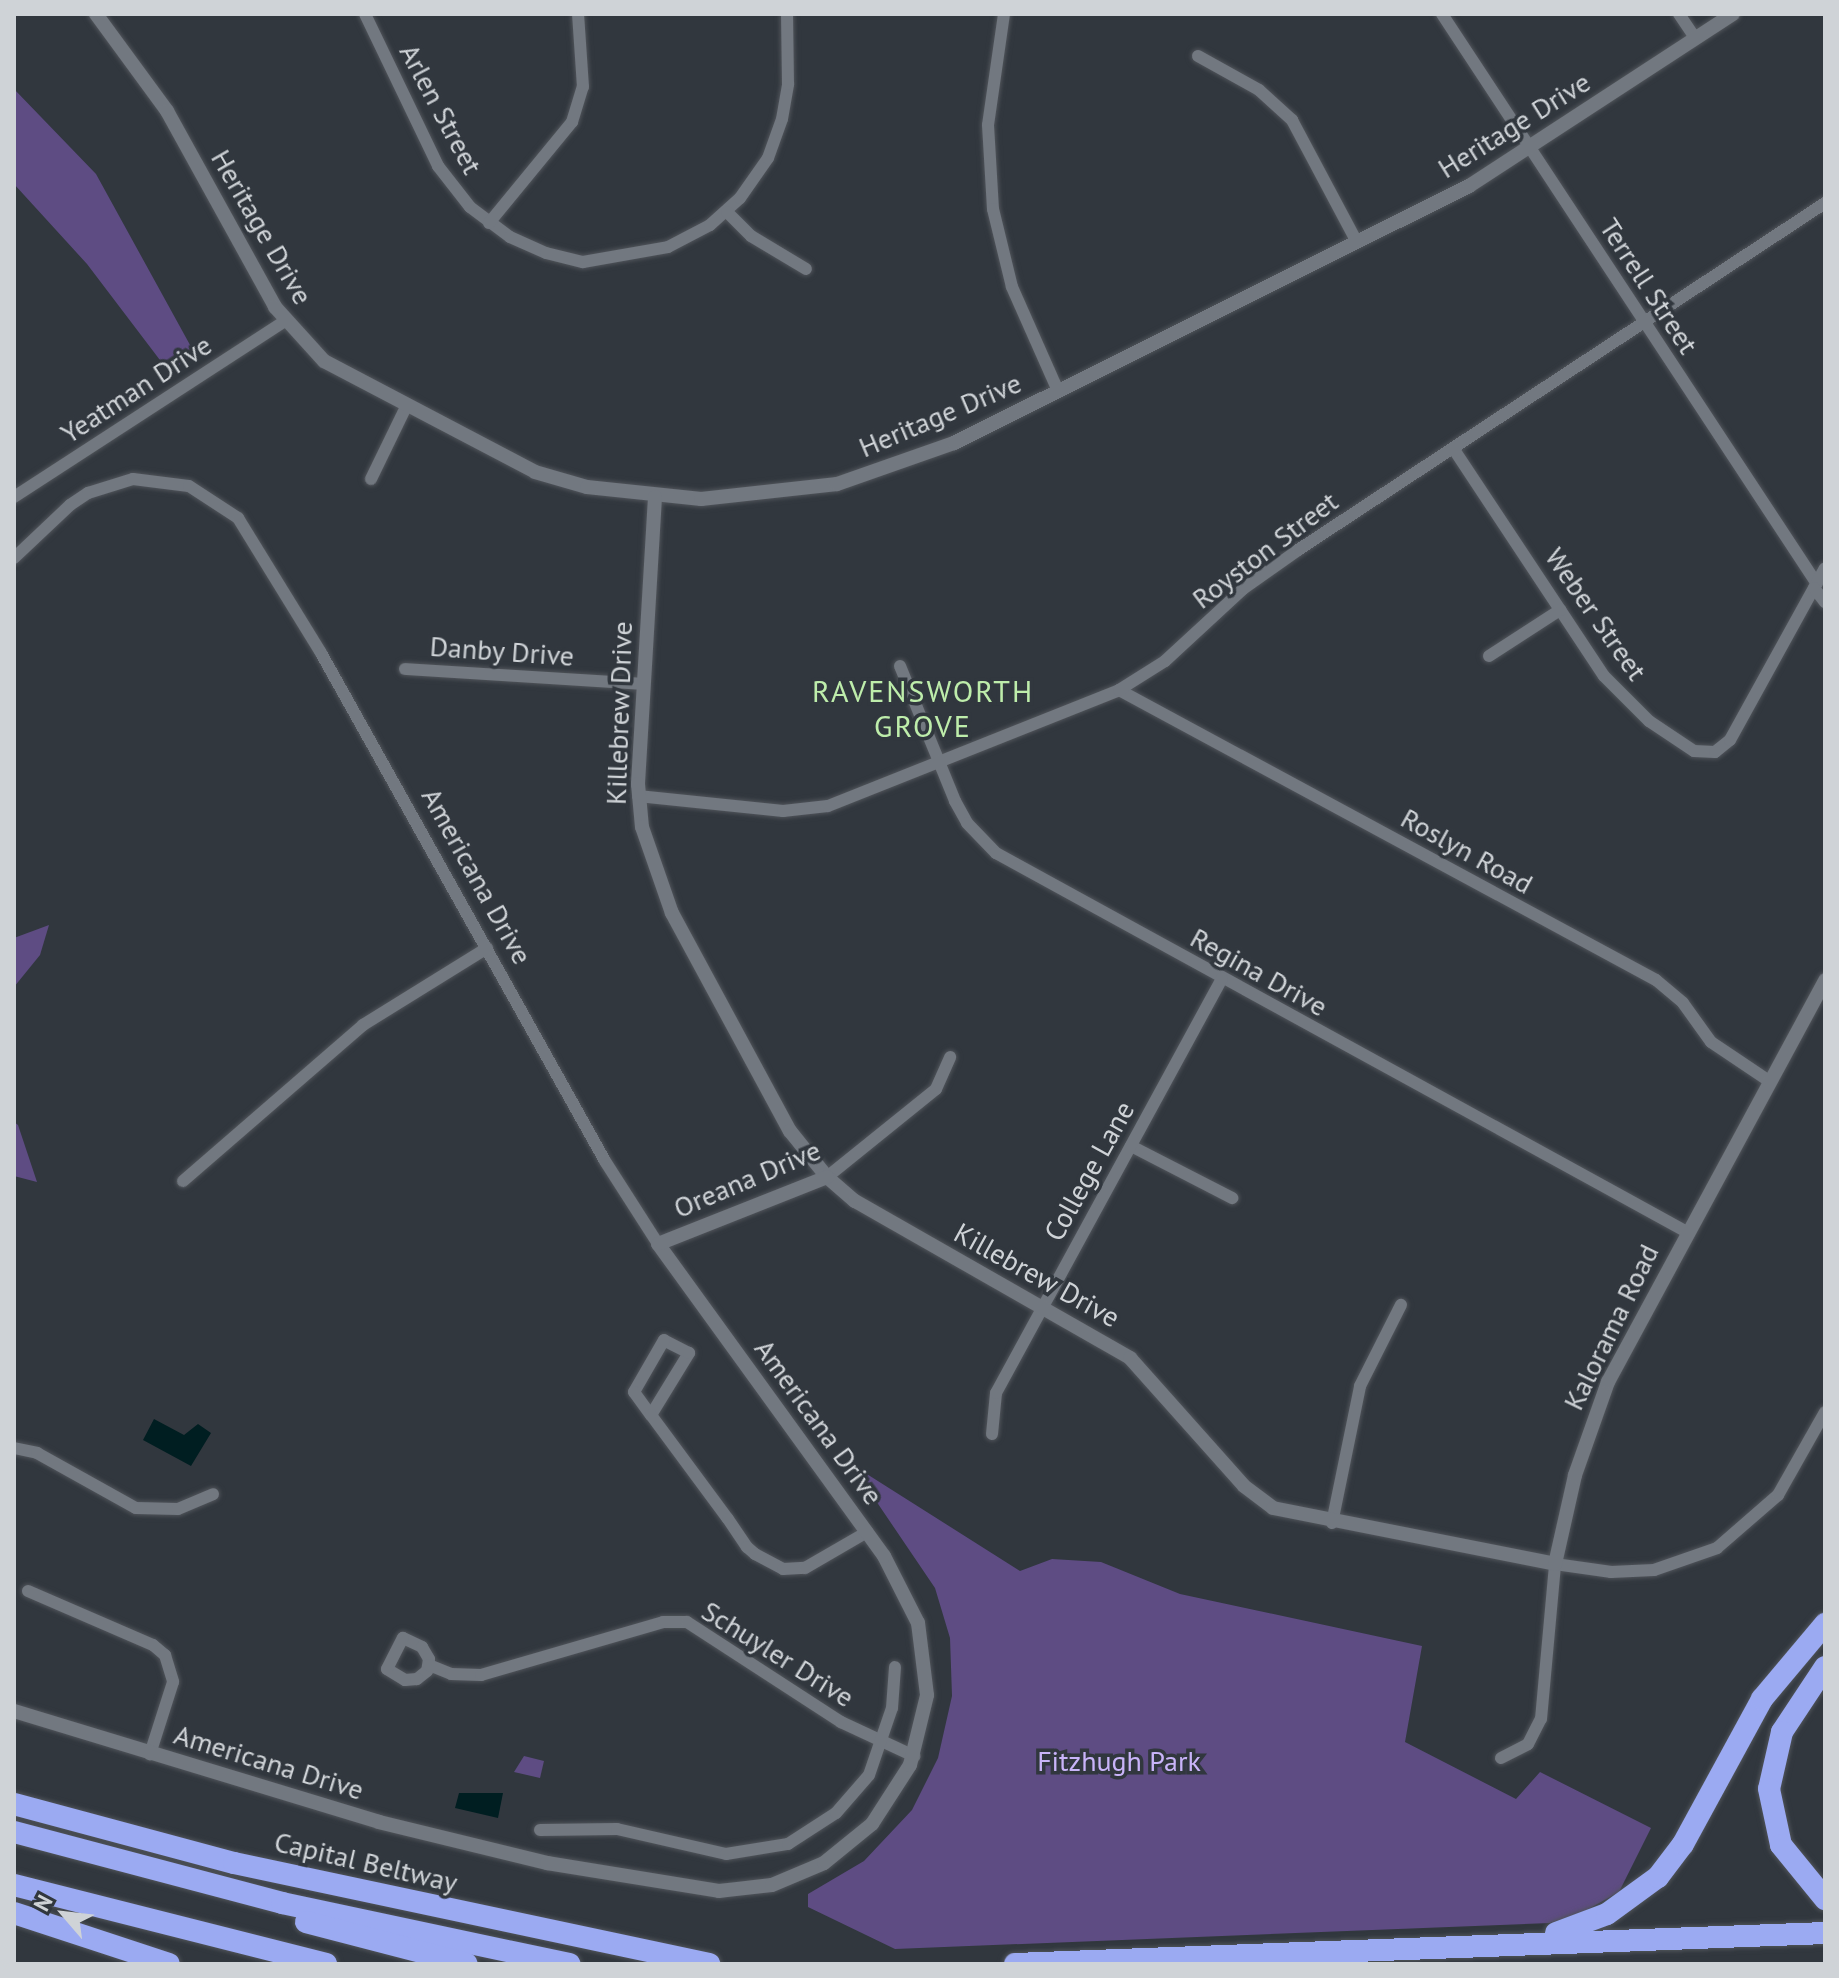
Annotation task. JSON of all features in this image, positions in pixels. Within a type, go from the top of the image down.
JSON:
[{"type":"highway","points":[[1490,1943],[1585,1924],[1633,1898],[1658,1877],[1683,1844],[1762,1699],[1825,1624]]},
{"type":"highway","points":[[1825,1667],[1782,1732],[1769,1789],[1781,1845],[1825,1899]]},
{"type":"highway","name":"Capital Beltway","points":[[14,1804],[220,1860],[709,1964]]},
{"type":"highway","points":[[18,1834],[212,1898],[467,1964]]},
{"type":"highway","points":[[18,1834],[282,1903],[570,1964]]},
{"type":"highway","points":[[14,1885],[260,1964]]},
{"type":"highway","points":[[14,1885],[326,1964]]},
{"type":"highway","points":[[18,1914],[139,1964]]},
{"type":"highway","points":[[18,1914],[169,1964]]},
{"type":"highway","points":[[1015,1964],[1490,1943],[1825,1933]]},
{"type":"street","name":"Heritage Drive","points":[[96,14],[167,111],[285,321],[324,361],[406,407],[561,482],[655,497],[747,498],[837,484],[942,449],[1357,242],[1530,149],[1733,14]]},
{"type":"street","name":"Arlen Street","points":[[365,14],[438,166],[489,223],[546,253],[596,262],[668,247],[727,212],[755,179],[779,132],[788,84],[787,14]]},
{"type":"street","points":[[489,223],[572,122],[583,87],[578,14]]},
{"type":"street","points":[[1004,14],[988,125],[993,209],[1012,287],[1058,391]]},
{"type":"street","name":"Terrell Street","points":[[1442,14],[1825,602]]},
{"type":"street","points":[[1679,14],[1695,38]]},
{"type":"street","points":[[1198,56],[1259,90],[1292,120],[1357,242]]},
{"type":"street","name":"Royston Street","points":[[638,796],[808,809],[851,800],[1119,690],[1165,661],[1243,589],[1825,203]]},
{"type":"street","points":[[727,212],[751,236],[806,269]]},
{"type":"street","name":"Yeatman Drive","points":[[14,497],[285,321]]},
{"type":"street","points":[[371,479],[406,407]]},
{"type":"street","name":"Weber Street","points":[[1453,448],[1560,610],[1624,698],[1668,734],[1704,753],[1730,740],[1825,568]]},
{"type":"street","name":"Americana Drive","points":[[14,558],[70,505],[111,484],[133,479],[189,486],[226,506],[282,586],[605,1161],[658,1244],[867,1532],[907,1594],[923,1642],[927,1695],[914,1756],[885,1808],[843,1850],[797,1877],[719,1891],[487,1851],[150,1754],[14,1711]]},
{"type":"street","name":"Killebrew Drive","points":[[655,497],[638,796],[648,855],[672,913],[790,1131],[827,1177],[877,1216],[1130,1358],[1260,1501],[1291,1516],[1555,1564],[1611,1572],[1654,1570],[1717,1548],[1778,1495],[1825,1412]]},
{"type":"street","points":[[1489,656],[1560,610]]},
{"type":"street","name":"Regina Drive","points":[[900,666],[939,764],[967,823],[996,853],[1687,1232]]},
{"type":"street","name":"Danby Drive","points":[[405,669],[643,684]]},
{"type":"street","name":"Roslyn Road","points":[[1119,690],[1656,980],[1683,1003],[1711,1042],[1769,1081]]},
{"type":"street","points":[[183,1181],[363,1025],[487,948]]},
{"type":"street","name":"College Lane","points":[[992,1434],[996,1393],[1222,979]]},
{"type":"street","name":"Kalorama Road","points":[[1501,1758],[1528,1744],[1541,1719],[1555,1564],[1575,1475],[1608,1382],[1825,980]]},
{"type":"street","name":"Oreana Drive","points":[[658,1244],[827,1177],[936,1089],[950,1057]]},
{"type":"street","points":[[1131,1146],[1232,1198]]},
{"type":"street","points":[[1332,1523],[1360,1386],[1401,1305]]},
{"type":"street","points":[[651,1415],[689,1353],[664,1340],[634,1392],[747,1547],[769,1564],[805,1568],[867,1532]]},
{"type":"street","points":[[14,1448],[37,1453],[136,1508],[178,1509],[213,1494]]},
{"type":"street","points":[[28,1591],[153,1645],[165,1655],[173,1682],[150,1754]]},
{"type":"street","name":"Schuyler Drive","points":[[429,1665],[451,1674],[481,1675],[663,1622],[687,1622],[841,1722],[914,1756]]},
{"type":"street","points":[[540,1830],[617,1829],[703,1851],[767,1851],[812,1831],[836,1813],[869,1775],[884,1743],[895,1667]]},
{"type":"green space","points":[[14,89],[96,174],[195,354],[169,372],[87,264],[14,184]]},
{"type":"green space","points":[[49,925],[40,955],[14,987],[14,938]]},
{"type":"green space","points":[[14,1122],[18,1125],[37,1182],[14,1176]]},
{"type":"green space","name":"Fitzhugh Park","points":[[851,1464],[1020,1571],[1052,1559],[1101,1562],[1180,1594],[1422,1646],[1405,1742],[1516,1799],[1540,1772],[1651,1828],[1619,1892],[1583,1912],[1550,1923],[895,1949],[808,1907],[808,1894],[864,1861],[912,1810],[938,1758],[952,1696],[950,1638],[935,1588]]},
{"type":"green space","points":[[524,1756],[544,1761],[540,1778],[514,1772]]},
{"type":"shaded area","points":[[154,1419],[184,1435],[198,1424],[211,1433],[191,1466],[143,1440]]},
{"type":"shaded area","points":[[459,1793],[503,1793],[498,1818],[455,1808]]},
{"type":"district","name":"RAVENSWORTH GROVE","points":[[923,708]]}]
